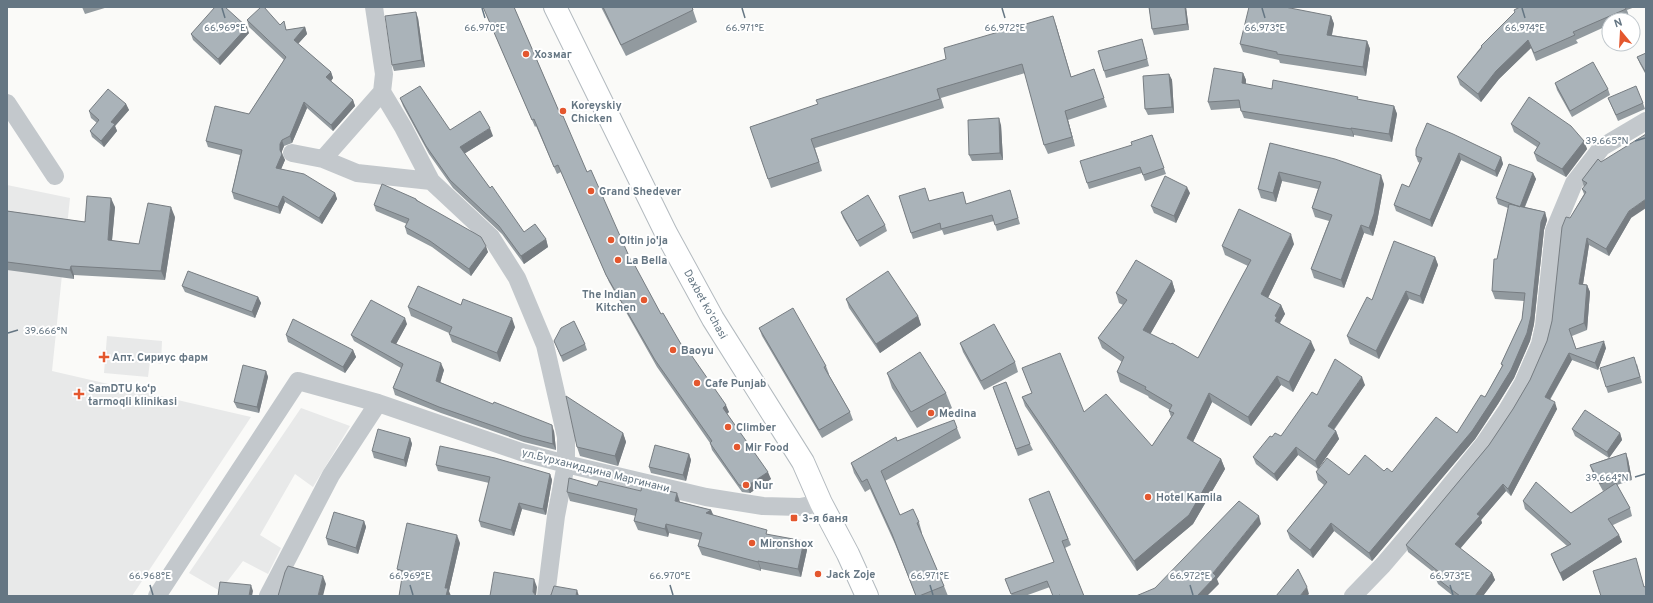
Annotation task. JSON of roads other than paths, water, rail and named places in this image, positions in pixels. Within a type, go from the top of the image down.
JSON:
[{"type":"main road","name":"Daxbet ko'chasi","points":[[555,7],[666,233],[713,319],[803,462],[821,503],[848,554],[867,596]]},
{"type":"street","points":[[323,159],[382,92],[384,74],[376,8]]},
{"type":"street","points":[[382,92],[432,181],[491,237],[517,278],[545,345],[566,437],[566,464],[556,516],[546,596]]},
{"type":"street","points":[[7,103],[55,176]]},
{"type":"street","points":[[1353,596],[1382,566],[1483,446],[1511,404],[1523,383],[1540,344],[1544,326],[1554,231],[1574,183],[1602,147],[1646,120]]},
{"type":"street","points":[[292,153],[323,159],[357,173],[432,181]]},
{"type":"street","name":"ул.Бурханиддина Маргинани","points":[[157,596],[298,382],[378,403],[521,452],[706,497],[763,506],[800,507],[821,503]]},
{"type":"street","points":[[268,596],[331,475],[378,403]]},
{"type":"place","name":"Хозмаг","points":[[526,54]]},
{"type":"place","name":"Koreyskiy Chicken","points":[[563,111]]},
{"type":"place","name":"Grand Shedever","points":[[591,191]]},
{"type":"place","name":"Oltin jo'ja","points":[[611,240]]},
{"type":"place","name":"La Bella","points":[[618,260]]},
{"type":"place","name":"The Indian Kitchen","points":[[644,300]]},
{"type":"place","name":"Baoyu","points":[[673,350]]},
{"type":"place","name":"Апт. Сириус фарм","points":[[104,357]]},
{"type":"place","name":"Cafe Punjab","points":[[697,383]]},
{"type":"place","name":"SamDTU ko‘p tarmoqli klinikasi","points":[[79,394]]},
{"type":"place","name":"Medina","points":[[931,413]]},
{"type":"place","name":"Climber","points":[[728,427]]},
{"type":"place","name":"Mir Food","points":[[737,447]]},
{"type":"place","name":"Nur","points":[[746,485]]},
{"type":"place","name":"Hotel Kamila","points":[[1148,497]]},
{"type":"place","name":"3-я баня","points":[[794,518]]},
{"type":"place","name":"Mironshox","points":[[752,543]]},
{"type":"place","name":"Jack Zoje","points":[[818,574]]}]
